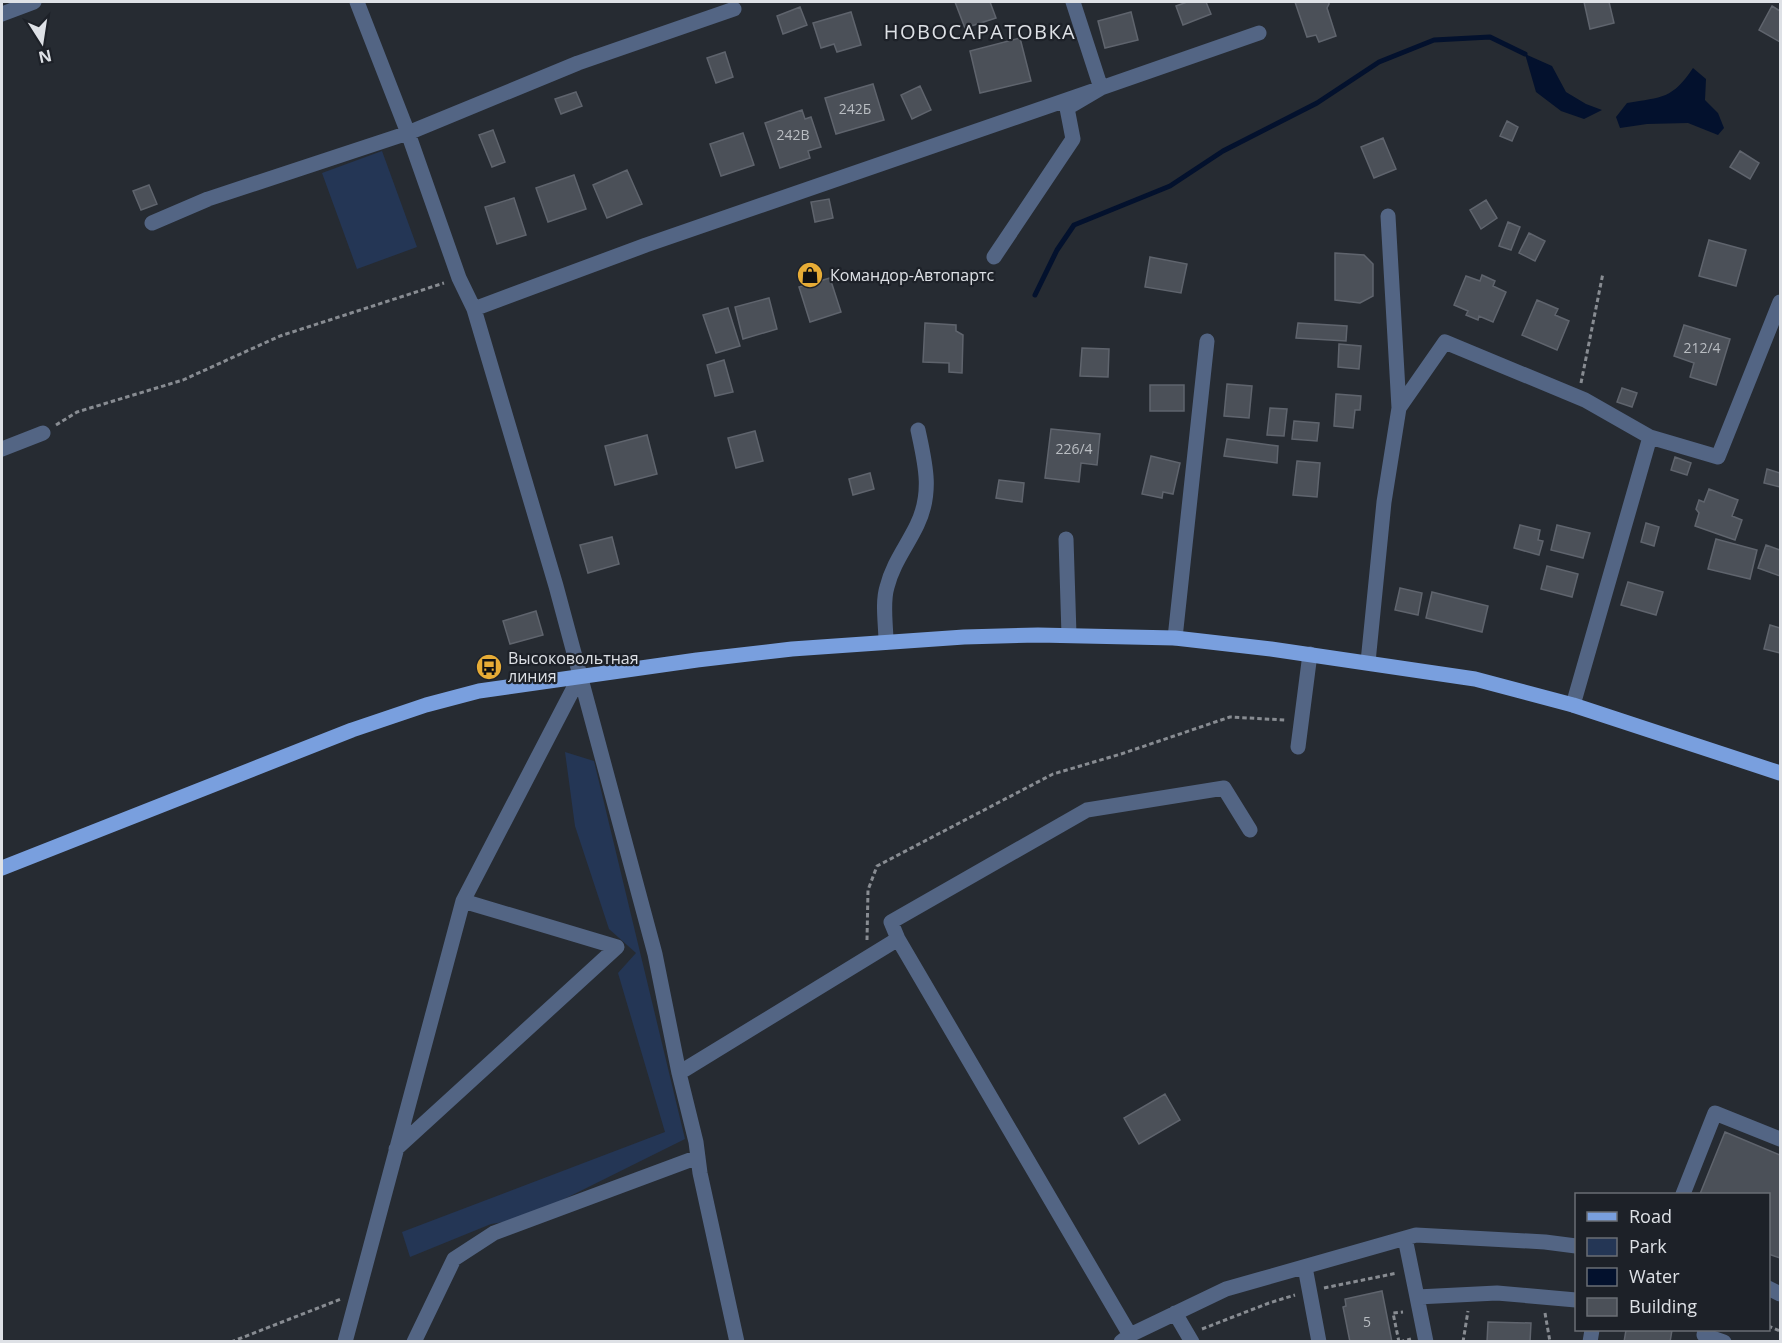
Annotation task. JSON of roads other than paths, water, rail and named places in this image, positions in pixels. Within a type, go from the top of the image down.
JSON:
[{"type":"main road","points":[[2,868],[362,726],[479,691],[792,649],[964,637],[1069,635],[1175,638],[1310,654],[1475,679],[1573,705],[1780,773]]},
{"type":"street","points":[[2,14],[34,2]]},
{"type":"street","points":[[357,2],[408,133],[459,278],[474,309],[556,586],[655,954],[737,1341]]},
{"type":"street","points":[[1073,2],[1101,88]]},
{"type":"street","points":[[152,223],[208,199],[408,133],[578,63],[734,9]]},
{"type":"street","points":[[474,309],[646,245],[1259,33]]},
{"type":"street","points":[[994,257],[1073,139],[1067,108],[1101,88]]},
{"type":"street","points":[[1368,662],[1384,502],[1399,408],[1388,216]]},
{"type":"street","points":[[1399,408],[1445,342],[1585,400],[1650,437],[1718,457],[1780,302]]},
{"type":"street","points":[[1175,638],[1207,341]]},
{"type":"street","points":[[886,642],[886,590],[893,567],[918,524],[924,500],[927,476],[918,430]]},
{"type":"street","points":[[2,449],[43,433]]},
{"type":"street","points":[[1573,705],[1650,437]]},
{"type":"street","points":[[1066,539],[1069,635]]},
{"type":"street","points":[[1298,747],[1310,654]]},
{"type":"street","points":[[345,1341],[463,901],[580,676]]},
{"type":"street","points":[[1250,830],[1224,788],[1087,810],[891,922],[898,939],[1125,1338],[1226,1289],[1416,1235],[1545,1242],[1575,1246]]},
{"type":"street","points":[[396,1149],[617,947],[463,901]]},
{"type":"street","points":[[679,1073],[898,939]]},
{"type":"street","points":[[1683,1193],[1715,1113],[1780,1138]]},
{"type":"street","points":[[414,1341],[454,1259],[494,1233],[698,1157]]},
{"type":"street","points":[[1405,1238],[1426,1341]]},
{"type":"street","points":[[1305,1267],[1319,1341]]},
{"type":"street","points":[[1417,1296],[1497,1293],[1575,1300]]},
{"type":"street","points":[[1175,1314],[1192,1341]]},
{"type":"street","points":[[1706,1336],[1724,1341]]},
{"type":"water","points":[[1525,54],[1552,66],[1566,92],[1602,110],[1584,119],[1561,111],[1536,92]]},
{"type":"water","points":[[1693,68],[1706,79],[1705,100],[1718,113],[1724,128],[1718,135],[1688,123],[1647,124],[1620,128],[1616,117],[1627,103],[1666,95],[1679,86]]},
{"type":"waterway","points":[[1035,295],[1057,250],[1074,225],[1170,186],[1223,151],[1317,103],[1379,62],[1434,40],[1490,37],[1525,54]]},
{"type":"place","name":"Командор-Автопартс","points":[[810,275]]},
{"type":"place","name":"Высоковольтная линия","points":[[489,667]]},
{"type":"district","name":"НОВОСАРАТОВКА","points":[[980,32]]}]
